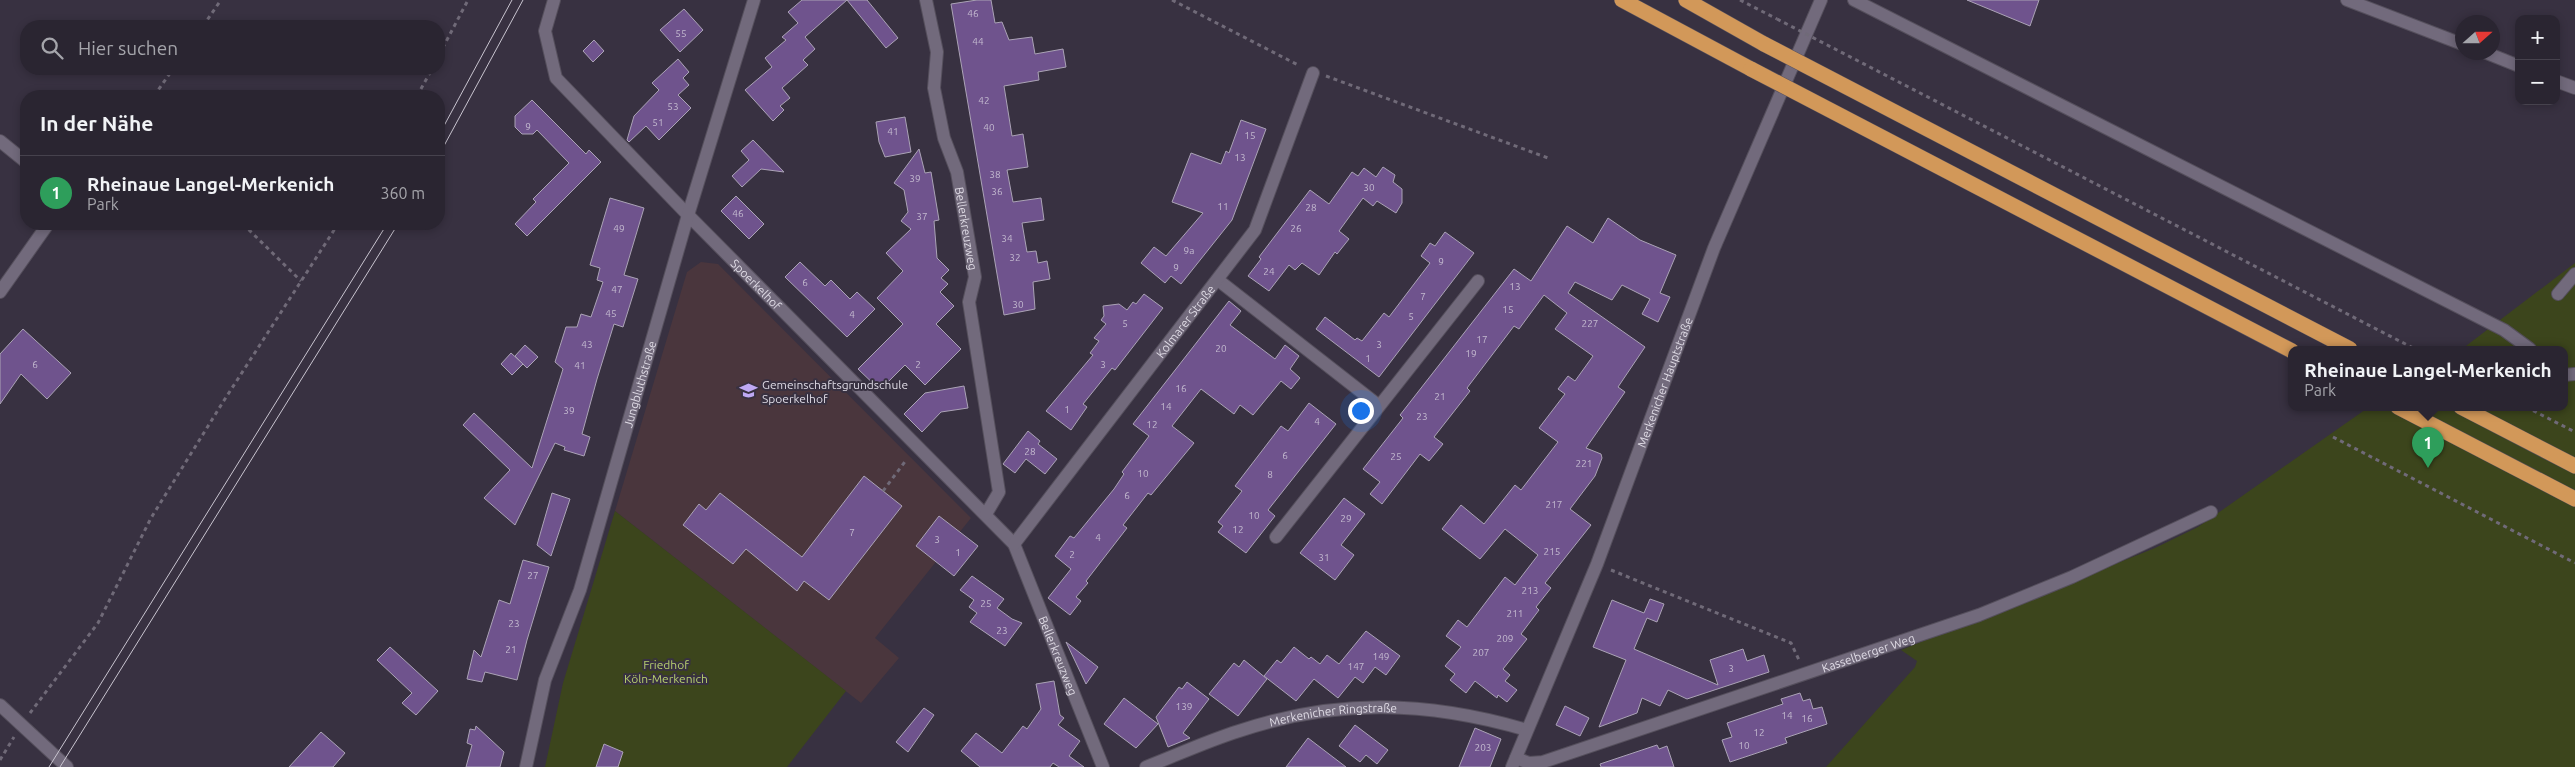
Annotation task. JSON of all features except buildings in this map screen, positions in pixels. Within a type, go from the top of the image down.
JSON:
[{"type":"highway","points":[[1622,0],[2288,349]]},
{"type":"highway","points":[[1686,0],[1764,44],[2344,346]]},
{"type":"highway","points":[[2406,411],[2575,499]]},
{"type":"highway","points":[[2469,411],[2575,466]]},
{"type":"street","name":"Spoerkelhof","points":[[554,0],[545,31],[556,78],[688,215],[918,444],[1014,544]]},
{"type":"street","name":"Jungbluthstraße","points":[[526,767],[545,680],[580,590],[688,215],[754,0]]},
{"type":"street","name":"Bellerkreuzweg","points":[[926,0],[937,52],[934,88],[944,138],[957,172],[975,278],[969,302],[999,492],[986,514]]},
{"type":"street","name":"Merkenicher Hauptstraße","points":[[1514,762],[1597,564],[1714,248],[1821,0]]},
{"type":"street","points":[[1854,0],[2504,330],[2526,346]]},
{"type":"street","points":[[2346,0],[2455,41]]},
{"type":"street","points":[[2500,58],[2515,64]]},
{"type":"street","name":"Kolmarer Straße","points":[[1014,544],[1255,230],[1313,74]]},
{"type":"street","points":[[2560,82],[2575,88]]},
{"type":"street","points":[[0,141],[20,157]]},
{"type":"street","points":[[0,292],[44,230]]},
{"type":"street","points":[[2558,294],[2575,274]]},
{"type":"street","points":[[1218,280],[1378,405]]},
{"type":"street","points":[[1276,537],[1378,405],[1478,281]]},
{"type":"street","name":"Kasselberger Weg","points":[[1514,762],[1543,762],[1805,675],[2013,601],[2072,577],[2211,512]]},
{"type":"street","name":"Bellerkreuzweg","points":[[1014,544],[1103,767]]},
{"type":"street","points":[[0,704],[67,767]]},
{"type":"street","name":"Merkenicher Ringstraße","points":[[1146,767],[1239,731],[1290,718],[1356,708],[1414,707],[1456,712],[1527,730]]},
{"type":"path","points":[[207,20],[221,0]]},
{"type":"path","points":[[445,44],[468,0]]},
{"type":"path","points":[[1172,0],[1313,74],[1335,77],[1548,158]]},
{"type":"path","points":[[1740,0],[2409,346]]},
{"type":"path","points":[[158,90],[169,75]]},
{"type":"path","points":[[420,90],[429,75]]},
{"type":"path","points":[[249,230],[301,281]]},
{"type":"path","points":[[0,760],[22,725],[98,623],[151,518],[334,230]]},
{"type":"path","points":[[2534,411],[2575,432]]},
{"type":"path","points":[[2333,437],[2575,563]]},
{"type":"path","points":[[883,491],[918,444]]},
{"type":"path","points":[[1597,564],[1791,643],[1805,675]]},
{"type":"shaded area","name":"Gemeinschaftsgrundschule Spoerkelhof","points":[[701,262],[718,264],[971,518],[875,638],[899,658],[861,703],[615,511],[687,272]]},
{"type":"green space","points":[[2575,263],[2575,767],[1826,767],[1915,667],[1917,661],[1901,650],[2155,548],[2198,527],[2363,411],[2568,411],[2568,346],[2466,346]]},
{"type":"green space","name":"Friedhof Köln-Merkenich","points":[[615,511],[846,691],[787,767],[545,767],[563,683]]},
{"type":"tram line","points":[[445,124],[512,0]]},
{"type":"tram line","points":[[445,144],[523,0]]},
{"type":"tram line","points":[[49,767],[383,230]]},
{"type":"tram line","points":[[60,767],[394,230]]},
{"type":"place","name":"Gemeinschaftsgrundschule Spoerkelhof","points":[[748,391]]},
{"type":"place","name":"Rheinaue Langel-Merkenich","points":[[2428,468]]}]
